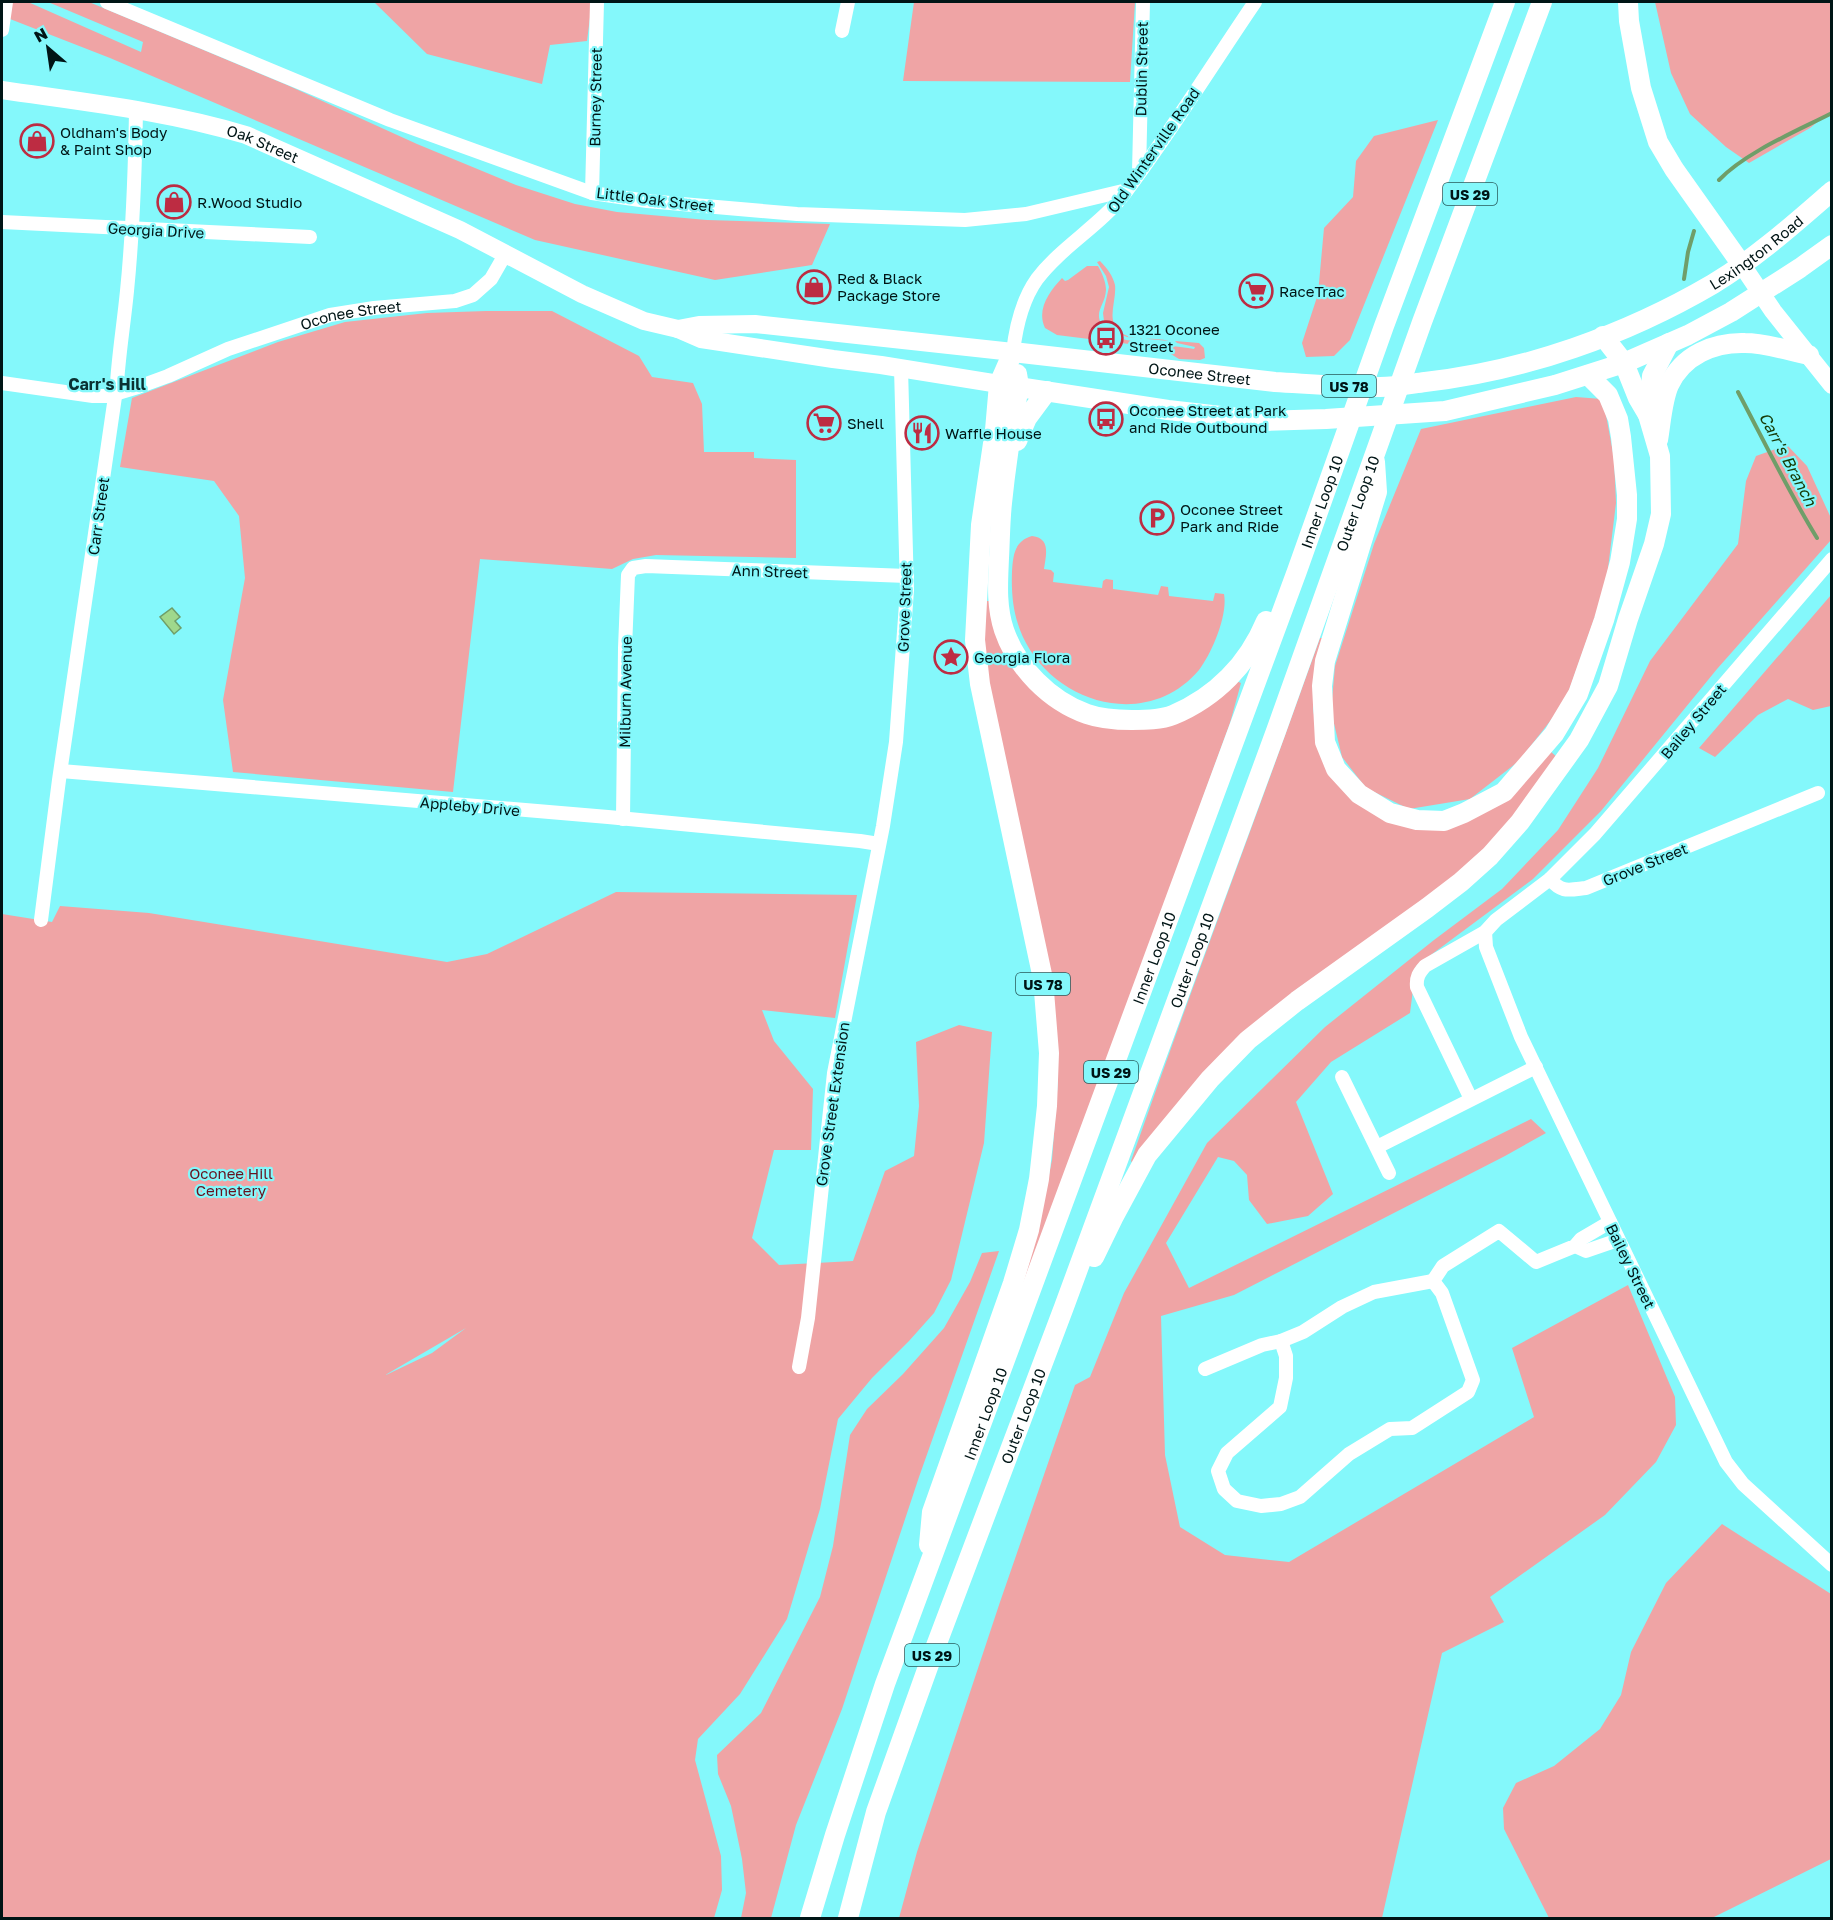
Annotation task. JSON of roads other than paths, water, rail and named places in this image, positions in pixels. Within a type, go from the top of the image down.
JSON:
[{"type":"highway","name":"Outer Loop 10","points":[[848,1918],[880,1801],[928,1667],[1064,1307],[1280,720],[1422,322],[1542,2]]},
{"type":"highway","points":[[1628,2],[1629,21],[1641,88],[1658,142],[1674,169],[1742,264]]},
{"type":"highway","name":"Inner Loop 10","points":[[810,1918],[859,1758],[925,1574],[1297,571],[1384,326],[1504,4]]},
{"type":"highway","name":"Lexington Road","points":[[1673,305],[1742,264],[1832,191]]},
{"type":"highway","points":[[1648,415],[1652,376],[1669,343],[1688,335],[1761,293],[1832,245]]},
{"type":"highway","name":"Oconee Street","points":[[1013,352],[1275,382],[1382,387],[1461,378],[1533,361],[1582,345],[1673,305]]},
{"type":"highway","points":[[1688,335],[1748,332],[1803,347]]},
{"type":"highway","points":[[1064,1307],[1081,1286],[1113,1218],[1147,1155],[1210,1078],[1248,1040],[1297,1001],[1461,882],[1490,856],[1520,822],[1579,740],[1608,686],[1654,544],[1661,514],[1662,483],[1657,442],[1648,415],[1638,398],[1624,363],[1603,336]]},
{"type":"highway","name":"Oconee Street","points":[[1009,385],[1168,410],[1282,422],[1445,411],[1588,375],[1624,363],[1669,343]]},
{"type":"highway","points":[[1657,442],[1668,387],[1686,361],[1722,344],[1747,343],[1803,347]]},
{"type":"highway","name":"US 78","points":[[925,1574],[932,1512],[1013,1283],[1029,1230],[1039,1179],[1047,1106],[1049,1053],[1043,979],[980,684],[975,640],[981,525],[995,430],[1009,385],[1013,352]]},
{"type":"highway","points":[[1374,454],[1377,492],[1325,661],[1322,686],[1325,742],[1336,769],[1359,794],[1390,813],[1417,820],[1444,820],[1464,813],[1504,792],[1554,734],[1578,694],[1604,620],[1620,562],[1627,519],[1628,495],[1618,419],[1608,395],[1588,375]]},
{"type":"highway","points":[[1009,385],[1009,457],[1002,504],[998,608],[1012,649],[1026,670],[1064,704],[1089,715],[1116,720],[1143,720],[1171,716],[1199,702],[1231,677],[1256,643],[1275,598],[1297,571]]},
{"type":"highway","points":[[1009,457],[1027,418],[1047,391]]},
{"type":"main road","name":"Oak Street","points":[[2,90],[213,125],[246,135],[460,230],[506,253]]},
{"type":"main road","name":"Oconee Street","points":[[506,253],[582,294],[644,321],[678,329],[701,339],[1009,385]]},
{"type":"main road","points":[[1742,264],[1773,311],[1832,385]]},
{"type":"main road","name":"Oconee Street","points":[[678,329],[699,325],[755,324],[1013,352]]},
{"type":"street","points":[[2,30],[6,2]]},
{"type":"street","name":"Little Oak Street","points":[[107,2],[390,120],[592,193],[647,201],[797,214],[965,220],[1026,214],[1127,190]]},
{"type":"street","name":"Burney Street","points":[[592,193],[597,2]]},
{"type":"street","points":[[842,31],[848,2]]},
{"type":"street","name":"Dublin Street","points":[[1140,172],[1143,2]]},
{"type":"street","name":"Old Winterville Road","points":[[1013,352],[1015,333],[1022,310],[1036,281],[1056,259],[1107,215],[1127,190],[1255,2]]},
{"type":"street","name":"Carr Street","points":[[41,920],[116,393],[127,291],[136,111]]},
{"type":"street","name":"Georgia Drive","points":[[2,222],[310,237]]},
{"type":"street","name":"Oconee Street","points":[[2,383],[93,396],[108,396],[168,376],[228,349],[330,315],[374,308],[455,301],[473,295],[490,279],[506,253]]},
{"type":"street","name":"Grove Street","points":[[879,844],[896,742],[907,576],[901,368]]},
{"type":"street","name":"Bailey Street","points":[[1550,879],[1603,825],[1832,559]]},
{"type":"street","name":"Ann Street","points":[[633,568],[646,566],[907,576]]},
{"type":"street","name":"Milburn Avenue","points":[[623,819],[628,575],[633,568]]},
{"type":"street","name":"Appleby Drive","points":[[61,771],[623,819],[879,844]]},
{"type":"street","name":"Grove Street","points":[[1550,879],[1558,888],[1564,890],[1586,888],[1818,793]]},
{"type":"street","name":"Grove Street Extension","points":[[799,1367],[808,1318],[834,1073],[879,844]]},
{"type":"street","points":[[1471,1099],[1417,987],[1416,979],[1425,966],[1485,932],[1496,920],[1550,879]]},
{"type":"street","name":"Bailey Street","points":[[1485,932],[1486,947],[1521,1037],[1730,1468],[1743,1484],[1832,1565]]},
{"type":"street","points":[[1377,1147],[1536,1067]]},
{"type":"street","points":[[1342,1077],[1389,1173]]},
{"type":"street","points":[[1205,1369],[1262,1345],[1281,1341],[1303,1332],[1342,1307],[1374,1292],[1433,1281],[1443,1266],[1499,1231],[1536,1262],[1575,1246],[1581,1239],[1610,1222]]},
{"type":"street","points":[[1575,1246],[1586,1251],[1618,1240]]},
{"type":"street","points":[[1281,1341],[1286,1356],[1286,1378],[1280,1407],[1227,1453],[1218,1471],[1224,1489],[1237,1501],[1261,1506],[1281,1504],[1300,1497],[1349,1454],[1390,1429],[1412,1428],[1468,1392],[1473,1380],[1442,1293],[1433,1281]]},
{"type":"waterway","name":"Carr's Branch","points":[[1719,180],[1757,151],[1832,113]]},
{"type":"waterway","name":"Carr's Branch","points":[[1684,279],[1694,231]]},
{"type":"waterway","name":"Carr's Branch","points":[[1738,392],[1817,538]]},
{"type":"place","name":"Oldham's Body & Paint Shop","points":[[37,141]]},
{"type":"place","name":"R.Wood Studio","points":[[174,202]]},
{"type":"place","name":"Red & Black Package Store","points":[[814,287]]},
{"type":"place","name":"RaceTrac","points":[[1256,291]]},
{"type":"place","name":"1321 Oconee Street","points":[[1106,338]]},
{"type":"place","name":"Oconee Street at Park and Ride Outbound","points":[[1106,419]]},
{"type":"place","name":"Shell","points":[[824,423]]},
{"type":"place","name":"Waffle House","points":[[922,433]]},
{"type":"place","name":"Oconee Street Park and Ride","points":[[1157,518]]},
{"type":"place","name":"Georgia Flora","points":[[951,657]]},
{"type":"district","name":"Carr's Hill","points":[[107,384]]},
{"type":"park label","name":"Oconee Hill Cemetery","points":[[231,1182]]}]
